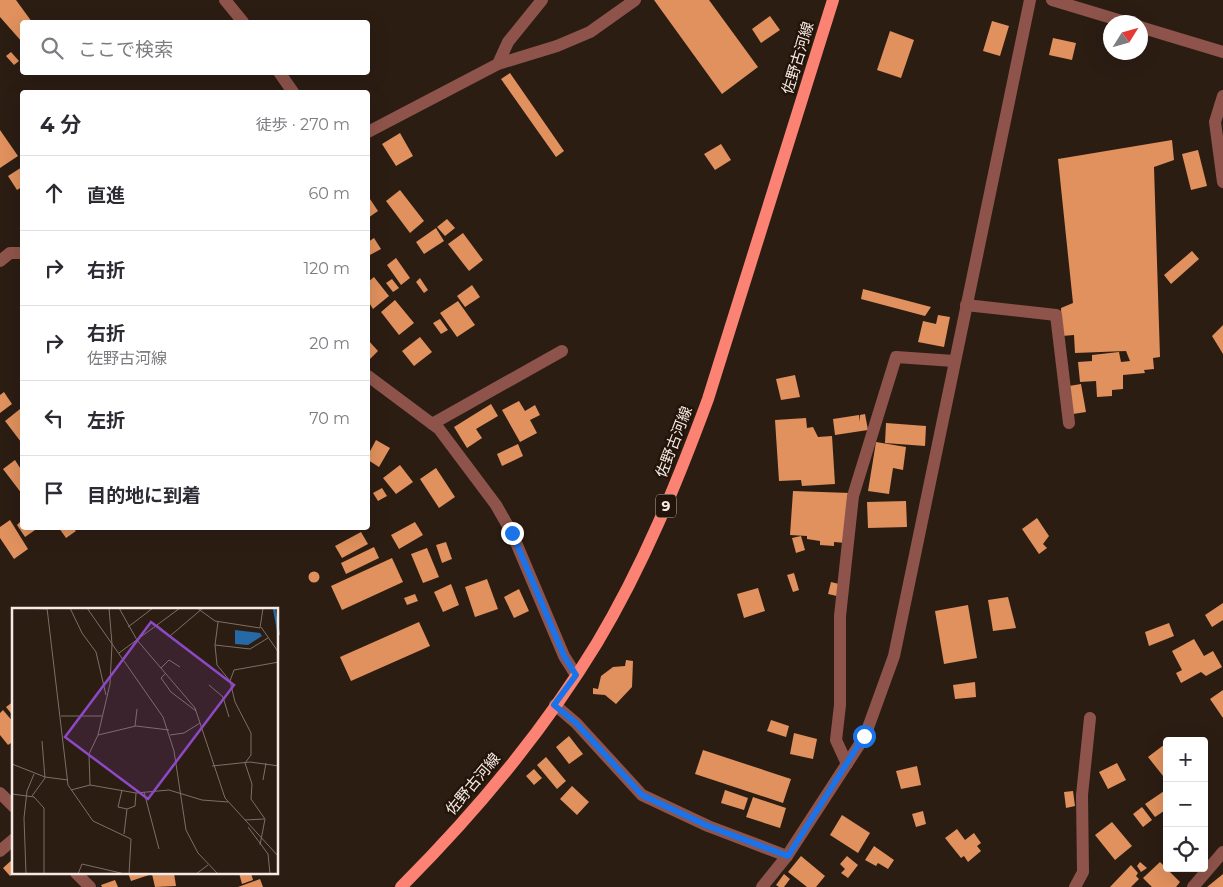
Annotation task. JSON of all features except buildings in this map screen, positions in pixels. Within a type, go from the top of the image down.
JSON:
[{"type":"main road","name":"佐野古河線","points":[[400,887],[490,790],[554,705],[597,643],[635,572],[686,458],[732,326],[833,0]]},
{"type":"street","points":[[226,0],[241,20]]},
{"type":"street","points":[[498,64],[508,42],[542,0]]},
{"type":"street","points":[[370,131],[498,64],[557,46],[590,32],[635,0]]},
{"type":"street","points":[[762,887],[788,856],[864,736],[894,656],[1030,0]]},
{"type":"street","points":[[1052,0],[1103,15]]},
{"type":"street","points":[[1148,29],[1223,52]]},
{"type":"street","points":[[282,75],[292,90]]},
{"type":"street","points":[[1223,96],[1215,122],[1223,182]]},
{"type":"street","points":[[0,261],[10,254],[20,253]]},
{"type":"street","points":[[966,305],[1056,315],[1069,423]]},
{"type":"street","points":[[432,424],[562,351]]},
{"type":"street","points":[[847,764],[836,740],[840,705],[840,616],[853,496],[896,357],[954,361]]},
{"type":"street","points":[[370,378],[439,429],[496,505],[512,533],[564,656],[576,675]]},
{"type":"street","points":[[554,705],[576,723],[642,795],[708,826],[788,856]]},
{"type":"street","points":[[1075,887],[1083,872],[1082,795],[1090,718]]},
{"type":"street","points":[[0,793],[12,806]]},
{"type":"street","points":[[0,851],[12,841]]},
{"type":"street","points":[[1193,887],[1223,852]]},
{"type":"street","points":[[77,874],[90,887]]},
{"type":"route","points":[[512,533],[564,656],[576,675],[554,705],[576,723],[642,795],[708,826],[788,856],[864,736]]}]
